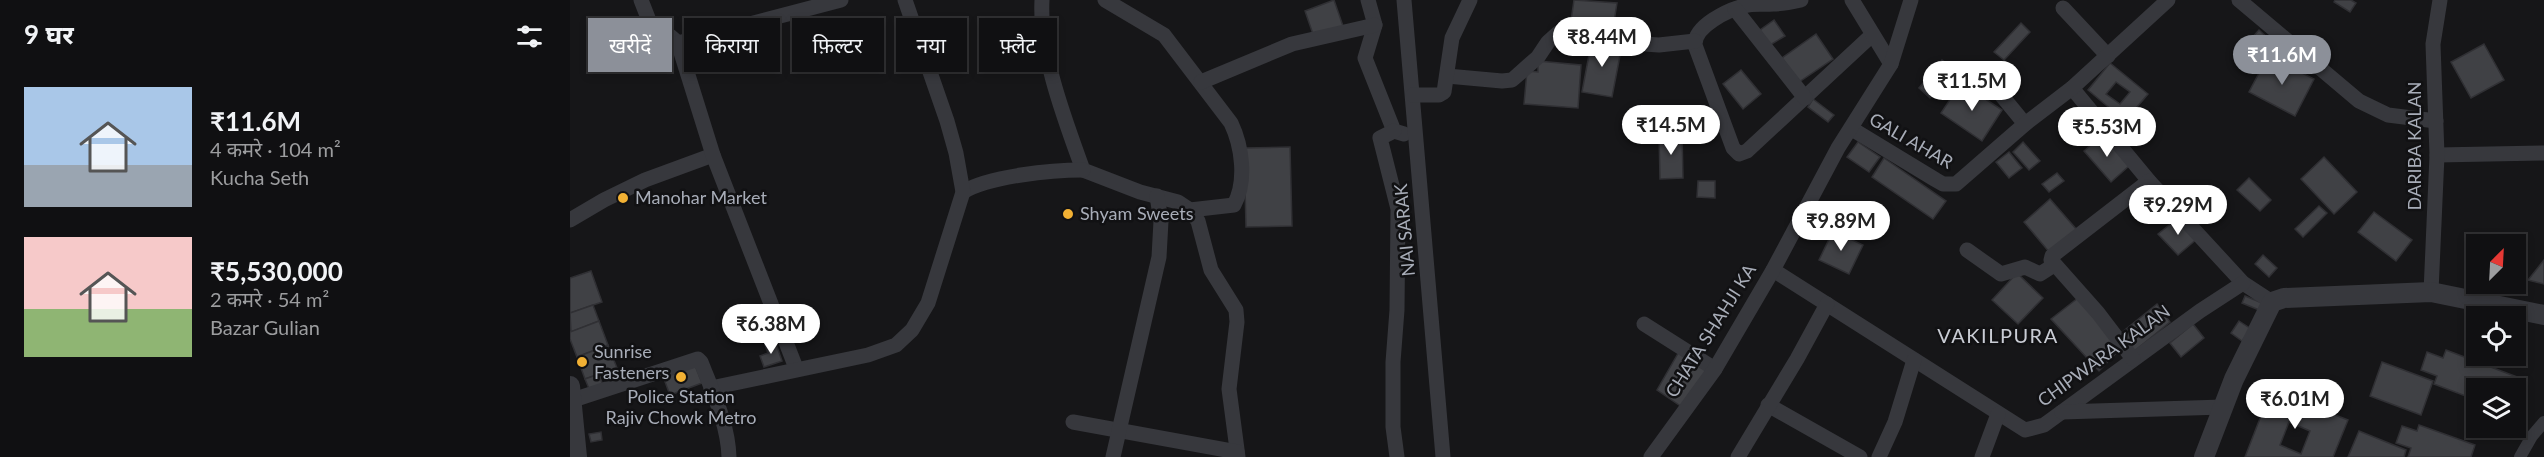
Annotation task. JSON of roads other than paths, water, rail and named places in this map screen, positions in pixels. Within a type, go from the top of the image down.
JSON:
[{"type":"street","points":[[641,0],[655,36],[670,36],[678,43],[713,155],[795,369]]},
{"type":"street","points":[[678,43],[841,0]]},
{"type":"street","points":[[711,388],[868,355],[896,345],[912,330],[928,303],[963,192],[947,121],[905,0]]},
{"type":"street","points":[[1042,0],[1048,52],[1060,105],[1083,170]]},
{"type":"street","points":[[1105,0],[1164,35],[1231,123],[1238,138],[1241,184],[1234,205],[1190,210]]},
{"type":"street","points":[[1368,0],[1375,25],[1365,58],[1394,131]]},
{"type":"street","name":"NAI SARAK","points":[[1404,0],[1443,457]]},
{"type":"street","points":[[1413,96],[1441,94],[1446,89],[1452,38],[1470,0]]},
{"type":"street","points":[[1801,0],[1756,4],[1735,9],[1703,27],[1695,41],[1733,147],[1739,154],[1747,151],[1872,35]]},
{"type":"street","points":[[1852,0],[1891,64]]},
{"type":"street","name":"CHATA SHAHJI KA","points":[[1651,457],[1715,369],[1773,270],[1838,148],[1891,64],[1911,0]]},
{"type":"street","name":"GALI AHAR","points":[[1852,129],[1936,180],[1950,186],[1962,181],[2025,123],[2072,88],[2168,0]]},
{"type":"street","points":[[2239,0],[2359,101],[2388,115],[2436,121]]},
{"type":"street","name":"DARIBA KALAN","points":[[2431,292],[2437,154],[2433,44],[2440,0]]},
{"type":"street","points":[[2063,8],[2108,56]]},
{"type":"street","points":[[1735,9],[1805,98]]},
{"type":"street","points":[[1201,82],[1292,44],[1375,25]]},
{"type":"street","points":[[1447,76],[1512,80],[1538,57],[1548,42],[1558,33],[1630,44],[1659,45],[1695,41]]},
{"type":"street","points":[[1988,79],[2025,123]]},
{"type":"street","points":[[2072,88],[2149,181],[2243,283],[2272,302]]},
{"type":"street","points":[[1397,457],[1393,427],[1393,362],[1398,209],[1380,138],[1394,131],[1417,137]]},
{"type":"street","points":[[2437,154],[2544,153]]},
{"type":"street","points":[[570,220],[645,180],[713,155]]},
{"type":"street","points":[[963,192],[984,183],[1046,172],[1083,170],[1178,202],[1190,210],[1198,221],[1211,270],[1236,310],[1237,321],[1229,389],[1237,454],[1073,422]]},
{"type":"street","points":[[2133,359],[2091,305],[2051,260],[2052,256],[2149,181]]},
{"type":"street","points":[[1113,457],[1159,257],[1161,221],[1157,196]]},
{"type":"street","points":[[1967,250],[2001,274],[2025,267],[2041,274],[2054,265]]},
{"type":"street","name":"CHIPWARA KALAN","points":[[1773,270],[2025,430],[2044,425],[2200,311],[2243,283]]},
{"type":"street","points":[[2204,457],[2234,379],[2272,302],[2284,298],[2431,292],[2544,315]]},
{"type":"street","points":[[1738,457],[1827,304]]},
{"type":"street","points":[[1644,324],[1715,369]]},
{"type":"street","points":[[577,457],[571,393],[694,359],[701,362],[711,388],[728,440],[729,457]]},
{"type":"street","points":[[1879,457],[1894,422],[1914,360]]},
{"type":"street","points":[[1768,405],[1860,457]]},
{"type":"street","points":[[2062,412],[2223,407]]},
{"type":"street","points":[[1982,457],[1998,414]]},
{"type":"street","points":[[2520,457],[2532,436],[2544,422]]},
{"type":"place","name":"Manohar Market","points":[[623,198]]},
{"type":"place","name":"Shyam Sweets","points":[[1068,214]]},
{"type":"place","name":"Sunrise Fasteners","points":[[582,362]]},
{"type":"place","name":"Police Station Rajiv Chowk Metro","points":[[681,377]]},
{"type":"district","name":"VAKILPURA","points":[[1998,336]]}]
